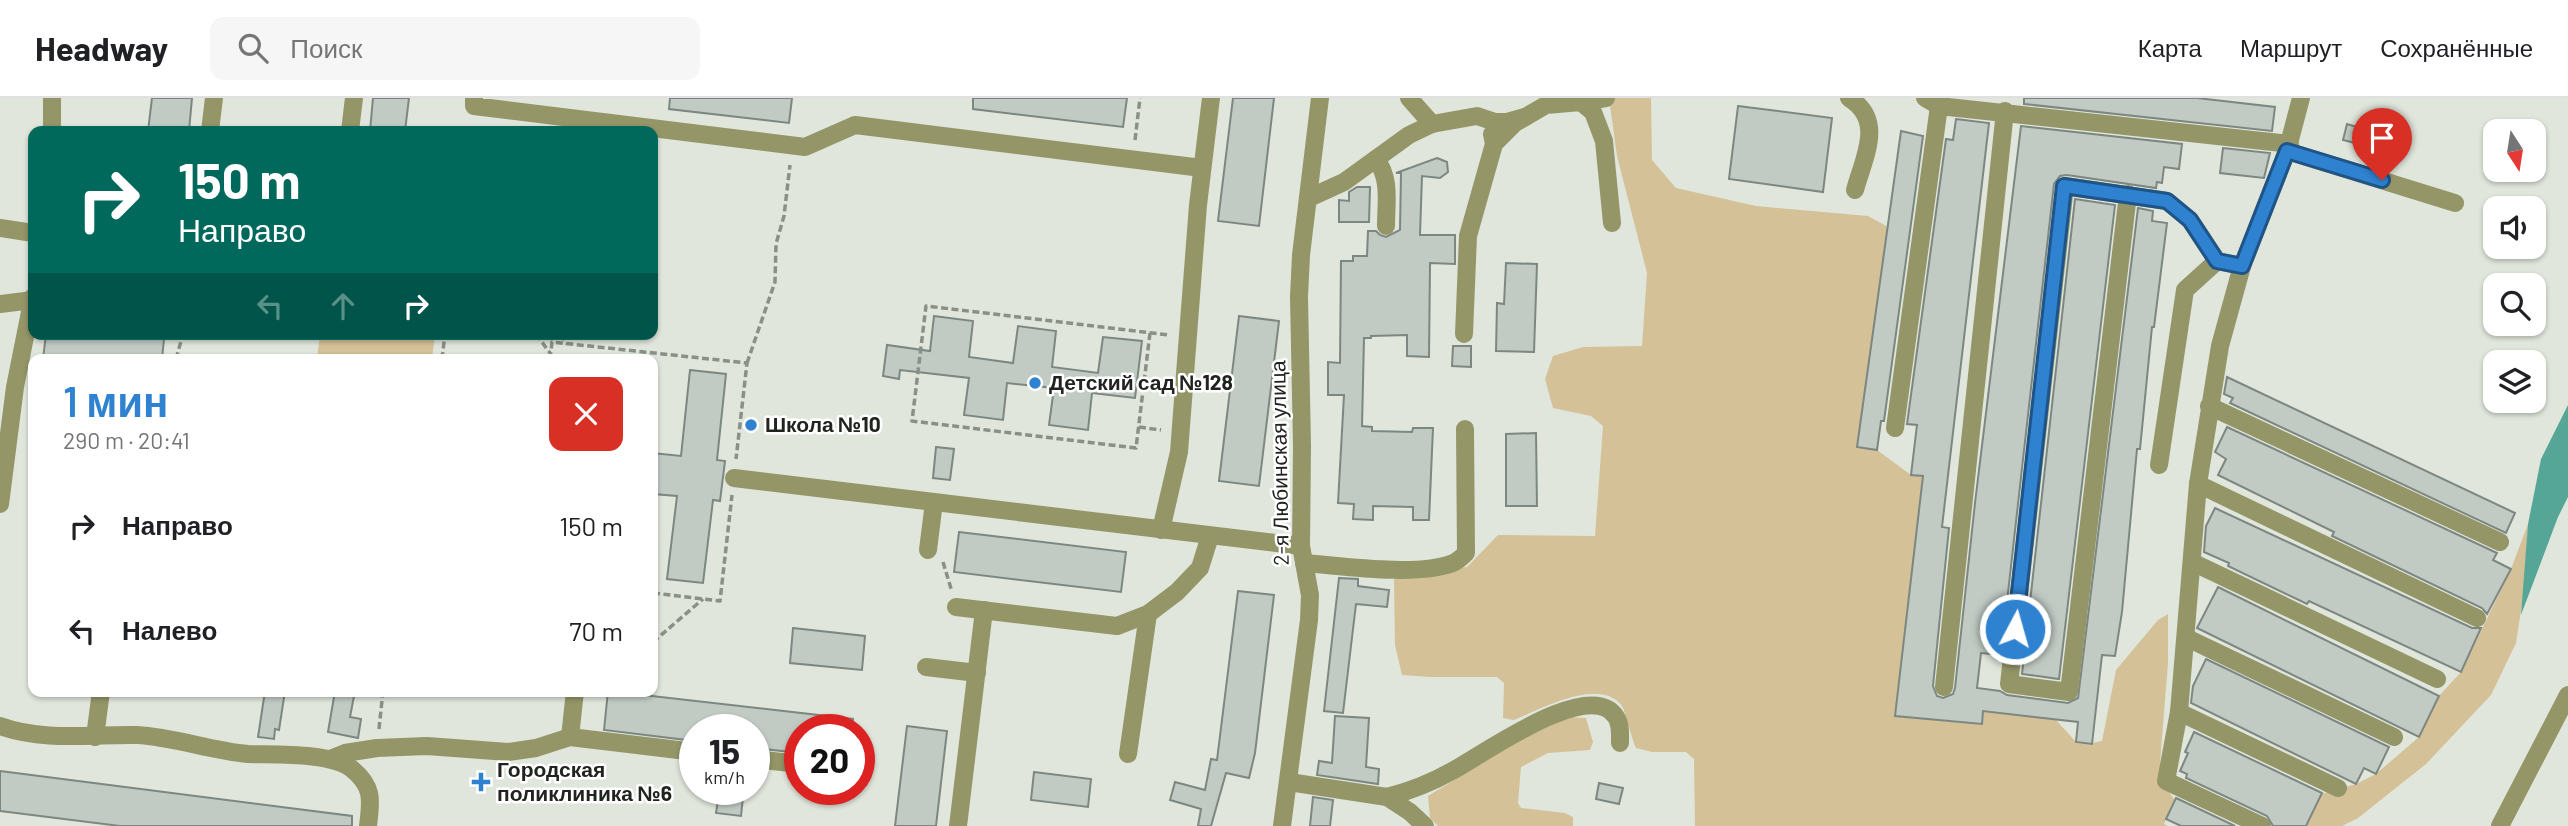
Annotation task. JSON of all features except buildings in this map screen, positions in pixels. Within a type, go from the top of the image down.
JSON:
[{"type":"street","points":[[52,98],[52,126]]},
{"type":"street","points":[[211,126],[214,98]]},
{"type":"street","points":[[351,126],[354,98]]},
{"type":"street","points":[[474,98],[474,106],[637,126]]},
{"type":"street","points":[[1161,530],[1179,452],[1202,168],[1211,98]]},
{"type":"street","name":"2-я Любинская улица","points":[[1282,826],[1309,620],[1310,595],[1303,555],[1299,297],[1301,255],[1320,98]]},
{"type":"street","points":[[1409,98],[1432,124]]},
{"type":"street","points":[[1494,144],[1515,123],[1546,105],[1606,98]]},
{"type":"street","points":[[1849,98],[1863,106],[1872,131],[1855,190]]},
{"type":"street","points":[[2262,826],[2166,781],[2179,712],[2187,638],[2197,484],[2220,346],[2242,266],[2288,148],[2301,98]]},
{"type":"street","points":[[1581,102],[1593,112],[1604,141],[1612,223]]},
{"type":"street","points":[[1895,428],[1932,102],[2288,148],[2455,203]]},
{"type":"street","points":[[1944,687],[2004,111]]},
{"type":"street","points":[[1309,198],[1345,182],[1409,135],[1432,124],[1477,116],[1495,122],[1525,117]]},
{"type":"street","points":[[1464,334],[1468,236],[1494,144],[1492,134],[1477,116]]},
{"type":"street","points":[[658,129],[805,147],[856,125],[1202,168]]},
{"type":"street","points":[[1377,159],[1387,181],[1386,226]]},
{"type":"street","points":[[2128,194],[2069,692],[2009,684],[2064,186],[2128,194],[2167,201],[2190,220],[2217,261],[2242,266]]},
{"type":"street","points":[[0,228],[28,232]]},
{"type":"street","points":[[2160,465],[2185,290],[2217,261]]},
{"type":"street","points":[[0,304],[28,304]]},
{"type":"street","points":[[0,504],[7,388],[28,317]]},
{"type":"street","points":[[2209,406],[2500,542]]},
{"type":"street","points":[[734,478],[1210,536],[1385,569],[1438,567],[1456,562],[1466,553],[1465,429]]},
{"type":"street","points":[[2197,484],[2477,618]]},
{"type":"street","points":[[928,550],[934,502]]},
{"type":"street","points":[[956,607],[1118,626],[1149,614],[1177,592],[1200,568],[1210,536]]},
{"type":"street","points":[[2192,562],[2437,679]]},
{"type":"street","points":[[958,826],[984,610]]},
{"type":"street","points":[[1128,754],[1149,614]]},
{"type":"street","points":[[2187,638],[2394,737]]},
{"type":"street","points":[[926,667],[976,673]]},
{"type":"street","points":[[2500,826],[2568,695]]},
{"type":"street","points":[[95,737],[100,697]]},
{"type":"street","points":[[570,737],[574,697]]},
{"type":"street","points":[[1387,797],[1415,790],[1544,718],[1572,707],[1597,706],[1610,710],[1617,718],[1620,743]]},
{"type":"street","points":[[2179,712],[2338,788]]},
{"type":"street","points":[[0,726],[48,736],[138,736],[239,753],[330,759],[350,767],[363,781],[371,796],[368,826]]},
{"type":"street","points":[[330,759],[345,753],[377,748],[427,746],[508,752],[536,748],[570,737],[679,750]]},
{"type":"street","points":[[1289,782],[1387,797],[1405,808],[1425,826]]},
{"type":"path","points":[[1133,160],[1140,98]]},
{"type":"path","points":[[658,594],[720,601],[747,363],[775,282],[776,244],[784,216],[792,145]]},
{"type":"path","points":[[1150,333],[1136,448],[912,421],[926,306],[1150,333],[1189,338]]},
{"type":"path","points":[[540,340],[550,353]]},
{"type":"path","points":[[565,340],[567,344]]},
{"type":"path","points":[[550,353],[552,342],[747,363]]},
{"type":"path","points":[[928,550],[943,562],[956,607]]},
{"type":"path","points":[[658,638],[703,599]]},
{"type":"path","points":[[377,748],[382,697]]},
{"type":"shaded area","points":[[1609,98],[1651,98],[1652,160],[1676,188],[1756,206],[1868,216],[1888,227],[1857,447],[1877,450],[1911,475],[1923,476],[1895,716],[1982,723],[1983,711],[2056,720],[2076,742],[2102,741],[2116,670],[2158,620],[2168,614],[2168,663],[2160,763],[2164,786],[2175,800],[2164,824],[2168,826],[1695,826],[1694,759],[1686,752],[1652,752],[1636,748],[1622,706],[1612,698],[1600,694],[1585,694],[1554,703],[1514,720],[1503,718],[1504,683],[1497,677],[1402,675],[1395,645],[1394,579],[1415,573],[1467,567],[1498,535],[1595,536],[1603,426],[1591,416],[1553,408],[1545,379],[1553,356],[1583,347],[1642,346],[1647,273],[1617,156]]},
{"type":"shaded area","points":[[319,340],[434,340],[433,354],[318,354]]},
{"type":"shaded area","points":[[2528,524],[2524,591],[2516,643],[2491,695],[2426,764],[2358,818],[2342,826],[2306,826],[2321,794],[2356,784],[2376,774],[2419,737],[2439,696],[2461,672],[2511,569]]},
{"type":"shaded area","points":[[1569,717],[1586,718],[1593,742],[1590,750],[1548,753],[1521,767],[1518,803],[1521,808],[1565,813],[1573,817],[1573,826],[1438,826],[1430,818],[1428,796],[1516,742]]},
{"type":"water","points":[[2568,405],[2568,497],[2521,615],[2528,524],[2541,459]]},
{"type":"place","name":"Детский сад №128","points":[[1035,383]]},
{"type":"place","name":"Школа №10","points":[[751,425]]},
{"type":"place","name":"Городская поликлиника №6","points":[[481,782]]},
{"type":"route","points":[[2015,629],[2064,186],[2167,201],[2190,220],[2217,261],[2242,266],[2287,151],[2382,180]]}]
